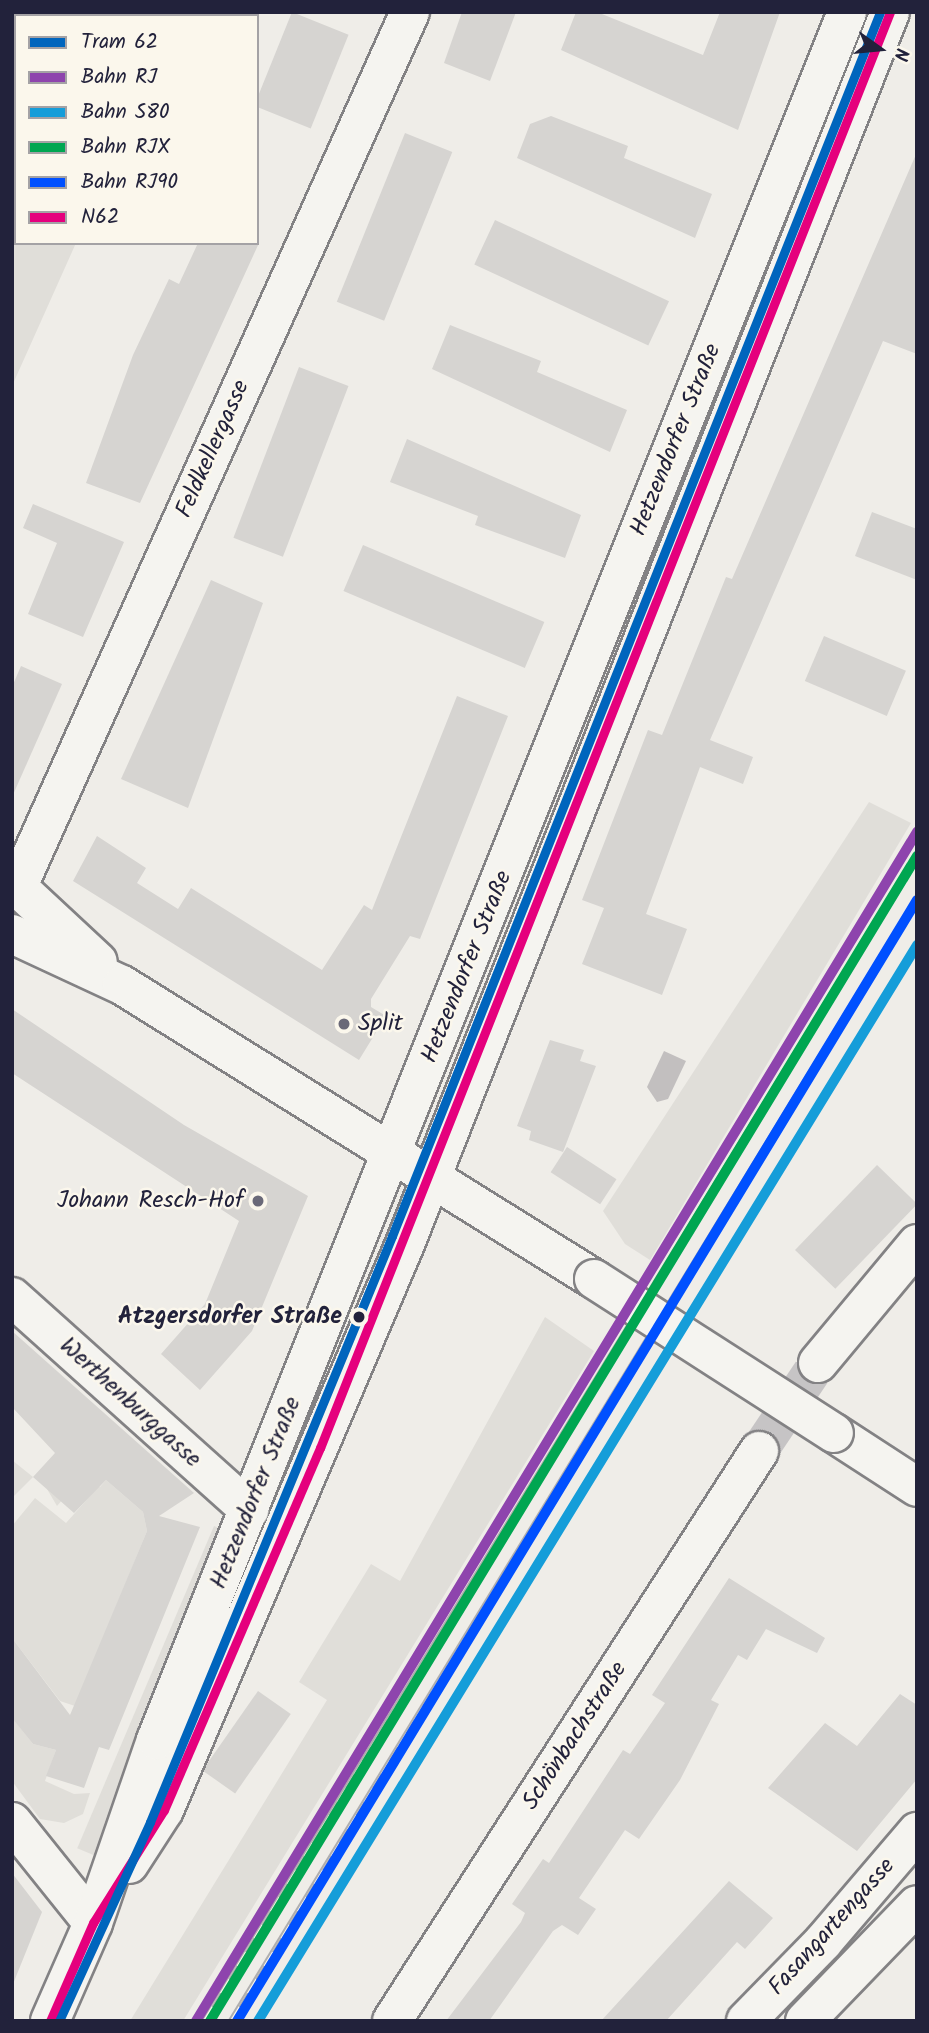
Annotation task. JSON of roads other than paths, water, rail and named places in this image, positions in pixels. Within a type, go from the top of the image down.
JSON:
[{"type":"main road","name":"Feldkellergasse","points":[[15,884],[410,12]]},
{"type":"main road","name":"Hetzendorfer Straße","points":[[50,2021],[93,1923],[156,1740],[392,1156],[847,12]]},
{"type":"main road","name":"Hetzendorfer Straße","points":[[93,1923],[164,1810],[431,1177],[890,12]]},
{"type":"main road","points":[[15,884],[122,985]]},
{"type":"main road","points":[[12,934],[122,985],[392,1156],[431,1177],[594,1279],[917,1487]]},
{"type":"main road","points":[[818,1363],[917,1244]]},
{"type":"main road","name":"Werthenburggasse","points":[[12,1297],[249,1510]]},
{"type":"main road","name":"Schönbachstraße","points":[[392,2021],[759,1451]]},
{"type":"main road","points":[[12,1822],[93,1923]]},
{"type":"main road","name":"Fasangartengasse","points":[[746,2021],[917,1832]]},
{"type":"main road","name":"Fasangartengasse","points":[[805,2021],[917,1905]]},
{"type":"tunnel","points":[[759,1451],[818,1363]]},
{"type":"railway","points":[[205,2021],[917,857]]},
{"type":"railway","points":[[232,2021],[917,900]]},
{"type":"tram line","name":"62","points":[[59,2021],[150,1822],[392,1236],[880,12]]},
{"type":"rail line","name":"RJ","points":[[196,2021],[917,832]]},
{"type":"rail line","name":"RJX","points":[[210,2021],[917,856]]},
{"type":"rail line","name":"RJ90","points":[[237,2021],[917,900]]},
{"type":"rail line","name":"S80","points":[[258,2021],[917,945]]},
{"type":"place","name":"Split","points":[[344,1024]]},
{"type":"place","name":"Johann Resch-Hof","points":[[258,1201]]},
{"type":"place","name":"Atzgersdorfer Straße","points":[[359,1317]]}]
